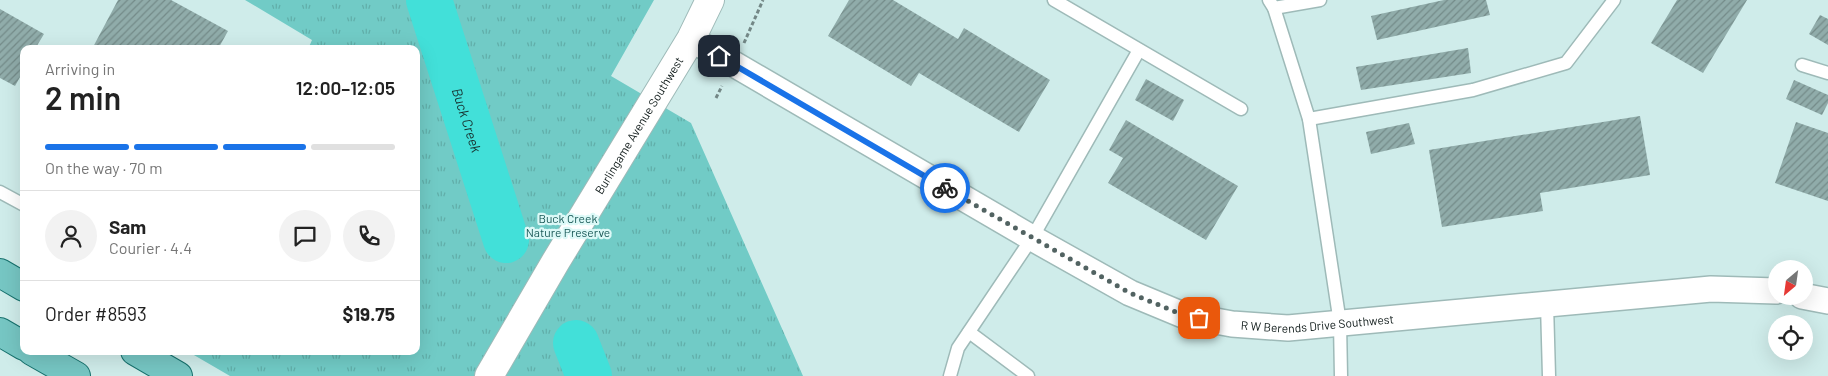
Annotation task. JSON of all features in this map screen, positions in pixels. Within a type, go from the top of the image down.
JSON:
[{"type":"main road","points":[[0,273],[20,285]]},
{"type":"main road","points":[[0,332],[20,344]]},
{"type":"main road","points":[[39,355],[76,376]]},
{"type":"main road","points":[[142,355],[178,376]]},
{"type":"street","name":"Burlingame Avenue Southwest","points":[[489,376],[556,261],[691,39],[710,0]]},
{"type":"street","name":"R W Berends Drive Southwest","points":[[691,39],[1130,293],[1183,315],[1232,324],[1288,328],[1711,289],[1768,291]]},
{"type":"street","points":[[1813,298],[1828,301]]},
{"type":"lane","points":[[1054,0],[1241,109]]},
{"type":"lane","points":[[1320,0],[1272,4],[1309,119],[1340,323],[1341,376]]},
{"type":"lane","points":[[1309,119],[1473,90],[1566,63],[1614,0]]},
{"type":"lane","points":[[950,376],[958,348],[1032,238],[1139,50]]},
{"type":"lane","points":[[1802,65],[1828,73]]},
{"type":"lane","points":[[0,192],[20,203]]},
{"type":"lane","points":[[1547,304],[1549,376]]},
{"type":"lane","points":[[969,332],[1028,376]]},
{"type":"green space","name":"Buck Creek Nature Preserve","points":[[245,0],[654,0],[611,76],[691,123],[803,376],[230,376],[194,355],[420,355],[420,45],[310,45],[312,40]]},
{"type":"building","points":[[118,0],[171,0],[228,31],[220,45],[94,45]]},
{"type":"building","points":[[849,0],[893,0],[958,39],[964,28],[1050,80],[1019,132],[919,73],[911,86],[828,36]]},
{"type":"building","points":[[1444,0],[1486,0],[1490,15],[1377,40],[1371,16]]},
{"type":"building","points":[[1677,0],[1747,0],[1703,73],[1651,43]]},
{"type":"building","points":[[0,9],[44,34],[37,45],[20,45],[20,77],[15,86],[0,78]]},
{"type":"building","points":[[1820,15],[1828,19],[1828,45],[1809,34]]},
{"type":"building","points":[[1468,48],[1471,73],[1361,90],[1356,67]]},
{"type":"building","points":[[1146,79],[1184,100],[1173,121],[1135,100]]},
{"type":"building","points":[[1794,80],[1828,95],[1828,103],[1822,115],[1786,99]]},
{"type":"building","points":[[1640,116],[1650,175],[1540,193],[1543,211],[1442,227],[1429,150]]},
{"type":"building","points":[[1126,120],[1238,186],[1206,240],[1108,183],[1123,158],[1109,150]]},
{"type":"building","points":[[1796,122],[1828,133],[1828,201],[1775,183]]},
{"type":"building","points":[[1409,123],[1415,144],[1371,154],[1366,132]]},
{"type":"waterway","name":"Buck Creek","points":[[429,0],[506,240]]},
{"type":"waterway","name":"Buck Creek","points":[[576,343],[589,376]]},
{"type":"way so far","points":[[945,188],[1130,293],[1183,315],[1199,318]]},
{"type":"route","points":[[719,56],[945,188]]}]
